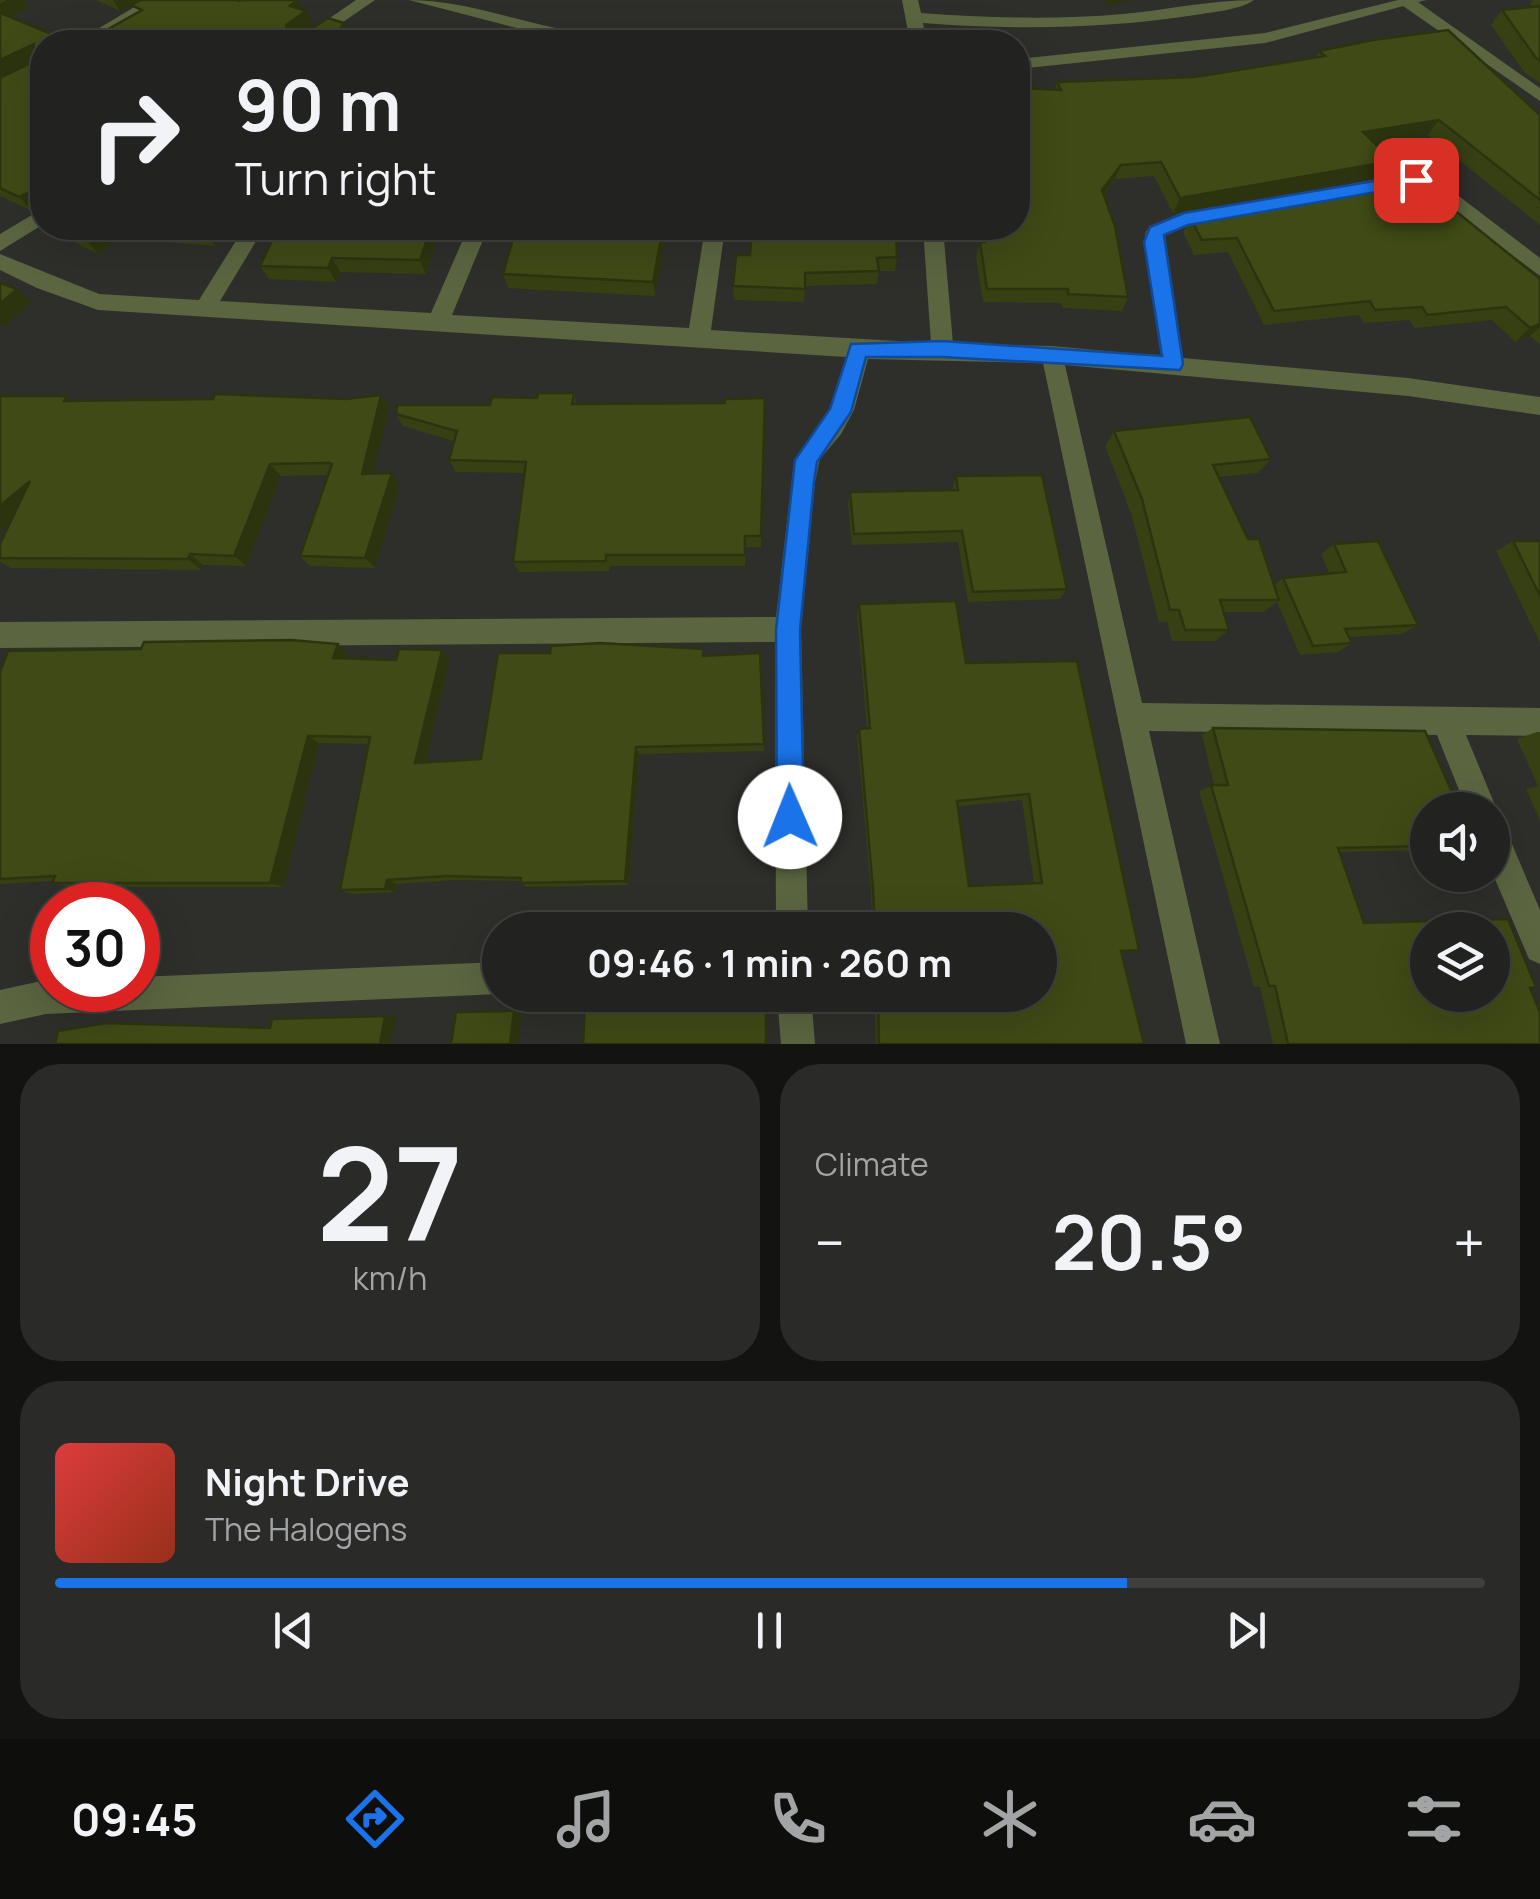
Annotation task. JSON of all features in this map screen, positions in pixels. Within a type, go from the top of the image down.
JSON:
[{"type":"street","points":[[105,30],[158,0]]},
{"type":"street","points":[[321,30],[367,0]]},
{"type":"street","points":[[912,9],[986,24],[1142,17],[1246,0]]},
{"type":"street","points":[[1030,63],[1266,38],[1414,1],[1540,96]]},
{"type":"street","points":[[430,2],[529,30]]},
{"type":"street","points":[[1326,195],[1416,180],[1450,197],[1540,269]]},
{"type":"street","points":[[1173,364],[1154,242],[1156,231],[1184,219],[1252,209]]},
{"type":"street","points":[[0,244],[30,224]]},
{"type":"street","points":[[203,311],[247,240]]},
{"type":"street","points":[[438,323],[473,240]]},
{"type":"street","points":[[699,337],[713,240]]},
{"type":"street","points":[[934,240],[942,349]]},
{"type":"street","points":[[0,261],[98,302],[858,350],[942,349],[1052,355],[1408,387],[1540,406]]},
{"type":"street","points":[[792,912],[788,630],[806,460],[840,412],[858,350]]},
{"type":"street","points":[[1052,355],[1203,1044]]},
{"type":"street","points":[[0,635],[788,630]]},
{"type":"street","points":[[1131,718],[1540,722]]},
{"type":"street","points":[[1444,720],[1474,792]]},
{"type":"street","points":[[1510,877],[1540,948]]},
{"type":"street","points":[[0,1007],[46,997],[482,979]]},
{"type":"street","points":[[795,1012],[798,1044]]},
{"type":"building","points":[[141,0],[297,0],[290,6],[306,11],[286,25],[287,30],[106,30],[142,10],[131,5]]},
{"type":"building","points":[[1540,6],[1540,61],[1502,10]]},
{"type":"building","points":[[0,13],[42,30],[30,30],[30,46],[0,60]]},
{"type":"building","points":[[328,18],[344,23],[339,30],[310,30]]},
{"type":"building","points":[[1448,30],[1540,115],[1540,200],[1439,120],[1363,132],[1393,161],[1180,198],[1161,162],[1121,165],[1102,190],[1115,226],[1128,297],[1068,294],[1068,289],[987,289],[980,242],[1030,240],[1030,89],[1061,90],[1057,82],[1195,77],[1325,56],[1319,51]]},
{"type":"building","points":[[30,63],[30,192],[19,197],[0,188],[0,78]]},
{"type":"building","points":[[1412,179],[1540,279],[1540,324],[1530,328],[1506,307],[1427,315],[1422,307],[1375,310],[1370,301],[1274,311],[1237,238],[1202,240],[1190,218]]},
{"type":"building","points":[[272,240],[427,240],[420,260],[332,258],[328,268],[260,266]]},
{"type":"building","points":[[513,240],[661,240],[653,282],[503,274]]},
{"type":"building","points":[[751,240],[896,240],[897,257],[877,258],[879,271],[805,273],[805,289],[733,286],[736,255],[750,255]]},
{"type":"building","points":[[0,283],[17,289],[0,304]]},
{"type":"building","points":[[538,393],[574,393],[572,404],[725,403],[725,399],[765,398],[761,536],[745,536],[745,555],[606,555],[606,561],[513,562],[526,462],[449,460],[457,431],[396,414],[397,405],[490,405],[492,397],[537,398]]},
{"type":"building","points":[[215,394],[346,399],[381,395],[362,474],[392,473],[365,558],[300,556],[332,464],[329,463],[270,464],[234,556],[0,558],[0,544],[30,481],[0,506],[0,396],[67,396],[64,401],[213,399]]},
{"type":"building","points":[[1250,417],[1271,459],[1213,465],[1248,539],[1259,539],[1279,600],[1220,600],[1229,630],[1185,630],[1179,610],[1170,610],[1142,499],[1114,431]]},
{"type":"building","points":[[1042,475],[1067,589],[973,592],[962,531],[854,534],[850,492],[958,490],[956,476]]},
{"type":"building","points":[[1378,541],[1418,625],[1345,629],[1352,643],[1313,646],[1283,578],[1346,572],[1334,544]]},
{"type":"building","points":[[1513,541],[1540,541],[1540,596]]},
{"type":"building","points":[[956,601],[966,663],[1077,661],[1139,950],[1121,951],[1144,1044],[879,1044],[878,1012],[1057,1012],[1057,912],[874,912],[859,729],[870,728],[859,604]],"holes":[[[1029,794],[1042,883],[969,886],[957,801]]]},
{"type":"building","points":[[291,640],[338,644],[333,658],[396,660],[399,649],[442,650],[415,763],[481,759],[498,653],[550,653],[551,646],[600,643],[703,649],[703,656],[760,653],[764,744],[636,747],[625,881],[520,883],[521,878],[446,876],[387,880],[385,889],[340,890],[370,737],[308,736],[270,883],[52,882],[55,876],[0,879],[0,672],[8,651],[141,649],[144,642]]},
{"type":"building","points":[[1213,728],[1425,731],[1452,792],[1410,792],[1410,846],[1338,848],[1364,923],[1410,922],[1410,1012],[1510,1012],[1510,924],[1536,987],[1530,988],[1540,1012],[1540,1044],[1288,1044],[1275,986],[1269,986],[1211,785],[1228,785]]},
{"type":"building","points":[[456,1012],[514,1012],[510,1044],[451,1044]]},
{"type":"building","points":[[585,1012],[766,1012],[766,1044],[583,1044]]},
{"type":"building","points":[[385,1016],[380,1044],[55,1044],[58,1031],[106,1023],[270,1028],[272,1019]]},
{"type":"route","points":[[790,817],[788,630],[806,460],[840,412],[858,350],[942,349],[1173,364],[1154,242],[1156,231],[1184,219],[1416,180]]}]
